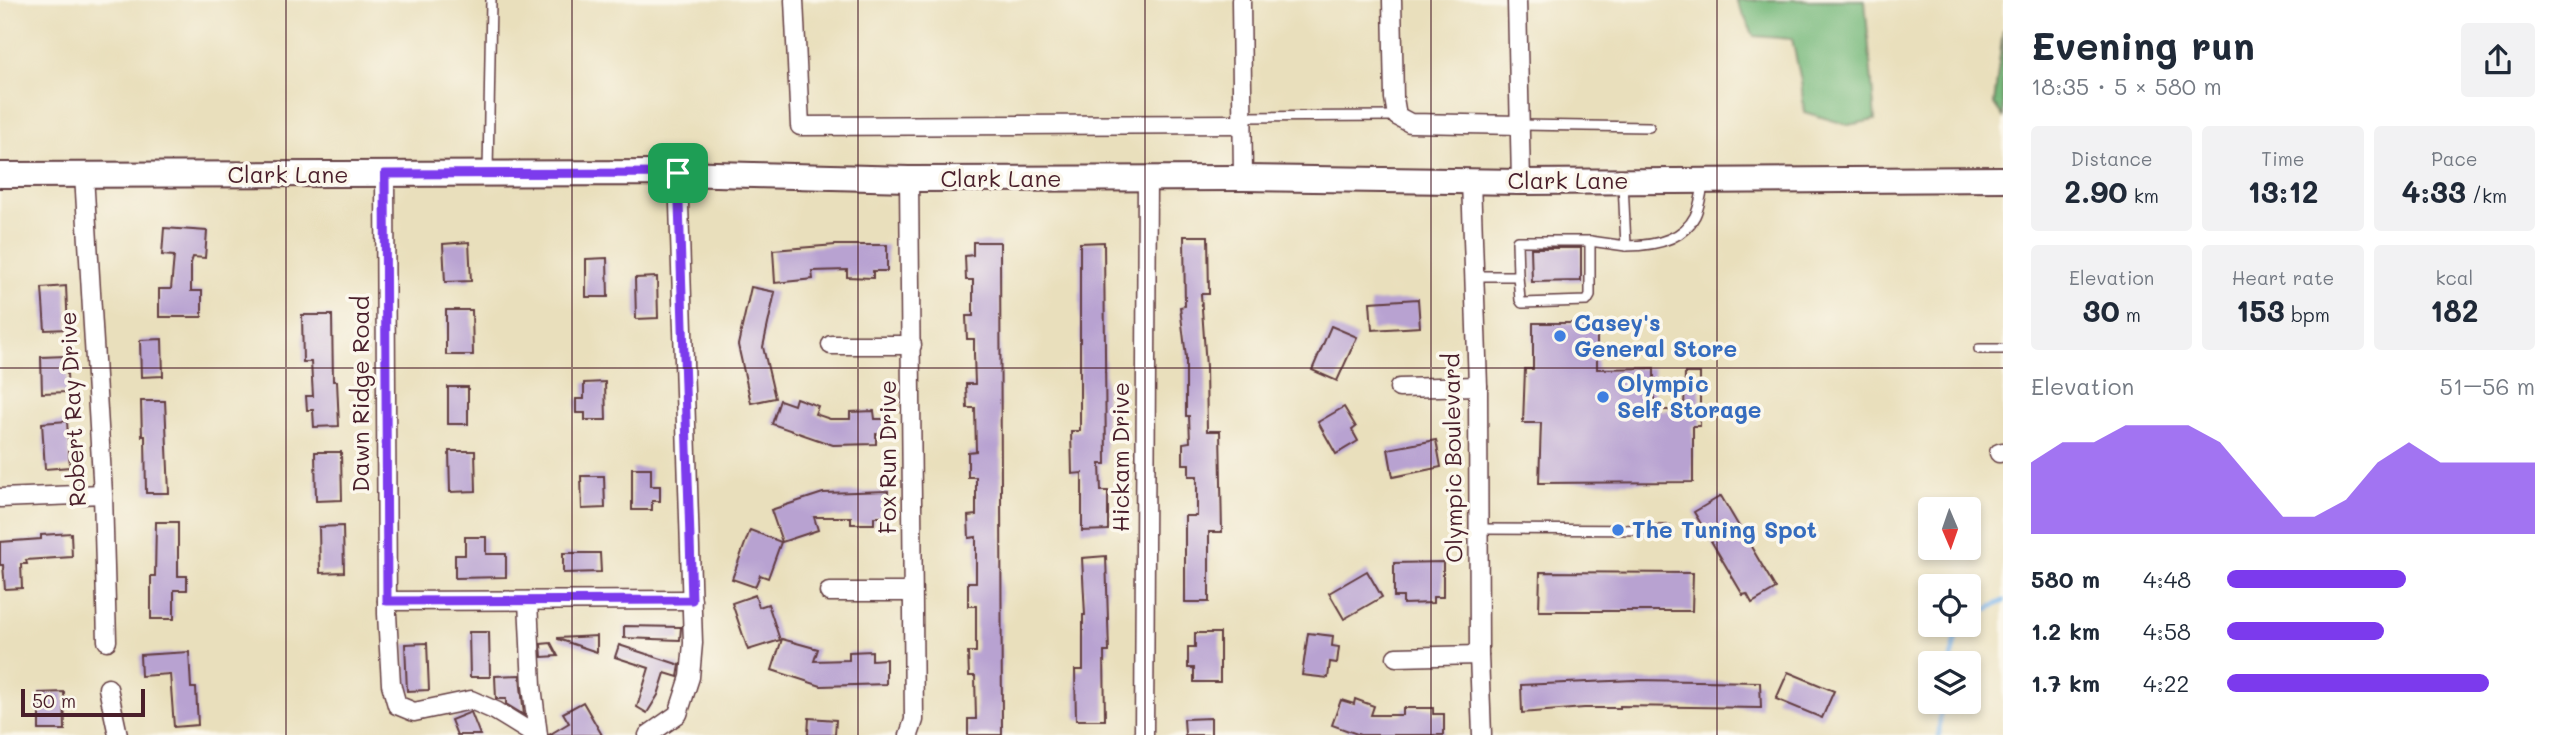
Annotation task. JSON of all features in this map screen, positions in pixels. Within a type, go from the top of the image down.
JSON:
[{"type":"main road","name":"Clark Lane","points":[[0,175],[678,173],[909,179],[1243,178],[1521,182],[2003,179]]},
{"type":"street","points":[[794,0],[800,125],[1242,121]]},
{"type":"street","points":[[1241,0],[1243,178]]},
{"type":"street","points":[[1392,0],[1394,98],[1397,116],[1410,123],[1520,125]]},
{"type":"street","points":[[1517,0],[1521,182]]},
{"type":"street","points":[[648,735],[678,714],[690,677],[693,643],[678,173]]},
{"type":"street","name":"Dawn Ridge Road","points":[[385,174],[387,608],[391,684],[397,705],[414,712],[471,700],[537,735]]},
{"type":"street","name":"Robert Ray Drive","points":[[84,175],[103,494],[107,640]]},
{"type":"street","name":"Fox Run Drive","points":[[909,179],[914,720],[909,735]]},
{"type":"street","name":"Hickam Drive","points":[[1144,735],[1147,179]]},
{"type":"street","name":"Olympic Boulevard","points":[[1471,180],[1478,387],[1482,735]]},
{"type":"street","points":[[831,345],[912,345]]},
{"type":"street","points":[[1399,388],[1478,387]]},
{"type":"street","points":[[0,498],[103,494]]},
{"type":"street","points":[[829,592],[912,592]]},
{"type":"street","points":[[387,608],[528,601],[692,600]]},
{"type":"street","points":[[528,601],[537,735]]},
{"type":"street","points":[[1396,657],[1479,654]]},
{"type":"street","points":[[108,688],[118,735]]},
{"type":"lane","points":[[488,174],[491,0]]},
{"type":"lane","points":[[1242,121],[1397,116]]},
{"type":"lane","points":[[1520,125],[1649,127]]},
{"type":"lane","points":[[1623,181],[1626,246]]},
{"type":"lane","points":[[1590,241],[1590,296],[1587,302],[1522,303],[1517,242],[1590,241],[1650,246],[1679,235],[1695,217],[1705,181]]},
{"type":"lane","points":[[1474,276],[1518,276]]},
{"type":"lane","points":[[1979,349],[2003,349]]},
{"type":"lane","points":[[1479,529],[1667,530]]},
{"type":"green space","points":[[1736,0],[1865,0],[1875,120],[1848,125],[1804,112],[1792,39],[1754,36]]},
{"type":"green space","points":[[2003,30],[2003,117],[1994,104]]},
{"type":"building","points":[[164,228],[207,231],[205,258],[193,257],[191,263],[191,291],[202,291],[202,317],[159,317],[159,289],[171,289],[174,256],[162,255]]},
{"type":"building","points":[[1184,236],[1208,236],[1209,294],[1201,294],[1207,431],[1220,431],[1222,532],[1209,532],[1209,602],[1185,602],[1185,516],[1197,516],[1197,476],[1189,476],[1189,464],[1183,464],[1183,443],[1190,442],[1189,416],[1186,416],[1186,357],[1180,307],[1185,306]]},
{"type":"building","points":[[469,242],[471,281],[445,282],[443,244]]},
{"type":"building","points":[[973,242],[1000,242],[1002,735],[968,735],[968,719],[976,719],[975,676],[969,676],[968,652],[976,652],[976,606],[968,606],[968,582],[976,582],[976,537],[969,538],[968,516],[976,515],[976,477],[968,477],[968,452],[976,451],[975,408],[967,408],[966,384],[975,384],[974,339],[967,339],[966,316],[973,316],[973,280],[966,280],[965,256],[973,255]]},
{"type":"building","points":[[1104,242],[1106,464],[1100,464],[1101,491],[1108,491],[1108,530],[1082,531],[1082,473],[1072,474],[1071,431],[1080,431],[1080,243]]},
{"type":"building","points":[[836,245],[887,245],[887,271],[873,271],[873,278],[847,277],[847,270],[812,271],[813,279],[775,283],[773,250]]},
{"type":"building","points":[[1531,248],[1581,248],[1581,281],[1532,282]]},
{"type":"building","points":[[607,258],[608,297],[586,297],[586,259]]},
{"type":"building","points":[[657,277],[658,318],[636,319],[635,278]]},
{"type":"building","points":[[66,286],[68,329],[45,330],[42,288]]},
{"type":"building","points":[[751,287],[775,292],[763,347],[775,398],[751,403],[738,345]]},
{"type":"building","points":[[1418,299],[1420,327],[1372,330],[1370,302]]},
{"type":"building","points":[[446,310],[472,310],[473,355],[446,355]]},
{"type":"building","points":[[302,315],[332,315],[333,381],[337,381],[339,426],[314,427],[313,410],[307,410],[306,396],[313,396],[311,362],[303,362]]},
{"type":"building","points":[[1533,323],[1597,323],[1597,369],[1654,368],[1654,410],[1684,410],[1685,373],[1700,373],[1700,426],[1693,426],[1693,482],[1539,483],[1541,423],[1523,423],[1525,369],[1533,369]]},
{"type":"building","points":[[1331,326],[1357,337],[1337,381],[1312,370]]},
{"type":"building","points":[[162,339],[163,376],[141,377],[140,340]]},
{"type":"building","points":[[66,356],[68,392],[42,393],[41,357]]},
{"type":"building","points":[[605,382],[606,420],[585,420],[585,413],[576,413],[576,399],[584,399],[584,383]]},
{"type":"building","points":[[448,387],[468,387],[468,424],[448,424]]},
{"type":"building","points":[[796,398],[818,406],[815,414],[830,419],[850,419],[850,412],[874,411],[875,419],[888,419],[888,434],[876,434],[876,444],[833,445],[772,424],[780,400],[794,405]]},
{"type":"building","points":[[141,401],[165,401],[169,493],[146,493]]},
{"type":"building","points":[[1344,407],[1356,427],[1352,430],[1358,441],[1336,454],[1318,422]]},
{"type":"building","points":[[67,421],[70,467],[45,469],[42,423]]},
{"type":"building","points":[[1436,440],[1441,467],[1393,477],[1388,449]]},
{"type":"building","points":[[449,451],[475,451],[476,491],[450,492]]},
{"type":"building","points":[[315,452],[341,452],[342,500],[316,501]]},
{"type":"building","points":[[632,468],[651,468],[651,486],[660,486],[660,501],[652,501],[652,510],[632,510]]},
{"type":"building","points":[[581,476],[604,476],[605,508],[582,509]]},
{"type":"building","points":[[888,491],[888,517],[874,517],[874,524],[851,524],[851,517],[814,517],[818,530],[782,542],[771,510],[823,493]]},
{"type":"building","points":[[1721,496],[1776,589],[1752,603],[1747,594],[1743,595],[1694,512]]},
{"type":"building","points":[[156,522],[178,522],[178,576],[187,576],[187,590],[174,590],[174,619],[151,619],[151,576],[155,576]]},
{"type":"building","points":[[343,526],[344,572],[320,573],[319,527]]},
{"type":"building","points":[[750,530],[781,542],[768,578],[760,575],[755,587],[732,579]]},
{"type":"building","points":[[71,533],[72,557],[26,560],[27,564],[21,564],[22,588],[5,589],[3,565],[0,565],[0,542],[41,539],[41,535]]},
{"type":"building","points":[[465,537],[486,537],[486,554],[506,554],[506,577],[455,578],[455,555],[465,555]]},
{"type":"building","points":[[563,553],[600,553],[601,572],[563,573]]},
{"type":"building","points":[[1106,556],[1109,652],[1104,652],[1105,720],[1076,720],[1075,670],[1083,670],[1085,615],[1082,558]]},
{"type":"building","points":[[1443,562],[1443,597],[1433,597],[1433,603],[1403,604],[1403,597],[1394,597],[1394,563]]},
{"type":"building","points":[[1367,571],[1382,597],[1344,619],[1329,593]]},
{"type":"building","points":[[1540,572],[1693,573],[1692,611],[1539,611]]},
{"type":"building","points":[[755,595],[759,607],[768,604],[780,640],[748,650],[732,603]]},
{"type":"building","points":[[624,626],[681,627],[680,640],[624,638]]},
{"type":"building","points":[[469,632],[489,632],[490,677],[470,677]]},
{"type":"building","points":[[1195,633],[1220,633],[1220,682],[1194,682],[1194,668],[1188,668],[1188,647],[1195,647]]},
{"type":"building","points":[[1308,633],[1333,636],[1332,646],[1339,647],[1337,663],[1330,662],[1328,678],[1302,675]]},
{"type":"building","points":[[597,636],[597,652],[558,639],[558,638]]},
{"type":"building","points":[[782,639],[818,649],[814,661],[849,660],[849,652],[872,651],[872,660],[886,659],[886,684],[821,686],[772,670]]},
{"type":"building","points":[[427,643],[429,690],[407,691],[405,644]]},
{"type":"building","points":[[551,643],[558,656],[542,657],[541,644]]},
{"type":"building","points":[[619,645],[680,665],[678,677],[665,673],[658,695],[647,713],[637,707],[649,668],[615,657]]},
{"type":"building","points":[[189,652],[191,688],[196,688],[198,725],[174,727],[170,674],[141,676],[140,655]]},
{"type":"building","points":[[1788,672],[1834,691],[1822,718],[1776,699]]},
{"type":"building","points":[[520,675],[524,715],[506,704],[506,699],[496,699],[495,676]]},
{"type":"building","points":[[1634,680],[1760,682],[1761,708],[1620,706],[1522,713],[1521,685]]},
{"type":"building","points":[[64,692],[65,730],[39,730],[39,693]]},
{"type":"building","points":[[1355,699],[1374,706],[1371,715],[1403,715],[1403,708],[1433,708],[1433,714],[1444,714],[1444,735],[1360,735],[1332,725],[1341,700],[1354,704]]},
{"type":"building","points":[[583,702],[602,735],[549,735],[569,723],[563,713]]},
{"type":"building","points":[[471,712],[480,735],[457,735],[451,720]]},
{"type":"building","points":[[809,718],[836,720],[835,735],[808,735]]},
{"type":"building","points":[[1211,718],[1211,735],[1185,735],[1184,719]]},
{"type":"waterway","points":[[1981,613],[2003,601]]},
{"type":"waterway","points":[[1953,651],[1956,637]]},
{"type":"waterway","points":[[1939,735],[1940,714]]},
{"type":"place","name":"Casey's General Store","points":[[1560,336]]},
{"type":"place","name":"Olympic Self Storage","points":[[1603,397]]},
{"type":"place","name":"The Tuning Spot","points":[[1618,530]]},
{"type":"route","points":[[678,173],[692,600],[387,601],[385,174],[678,173]]}]
